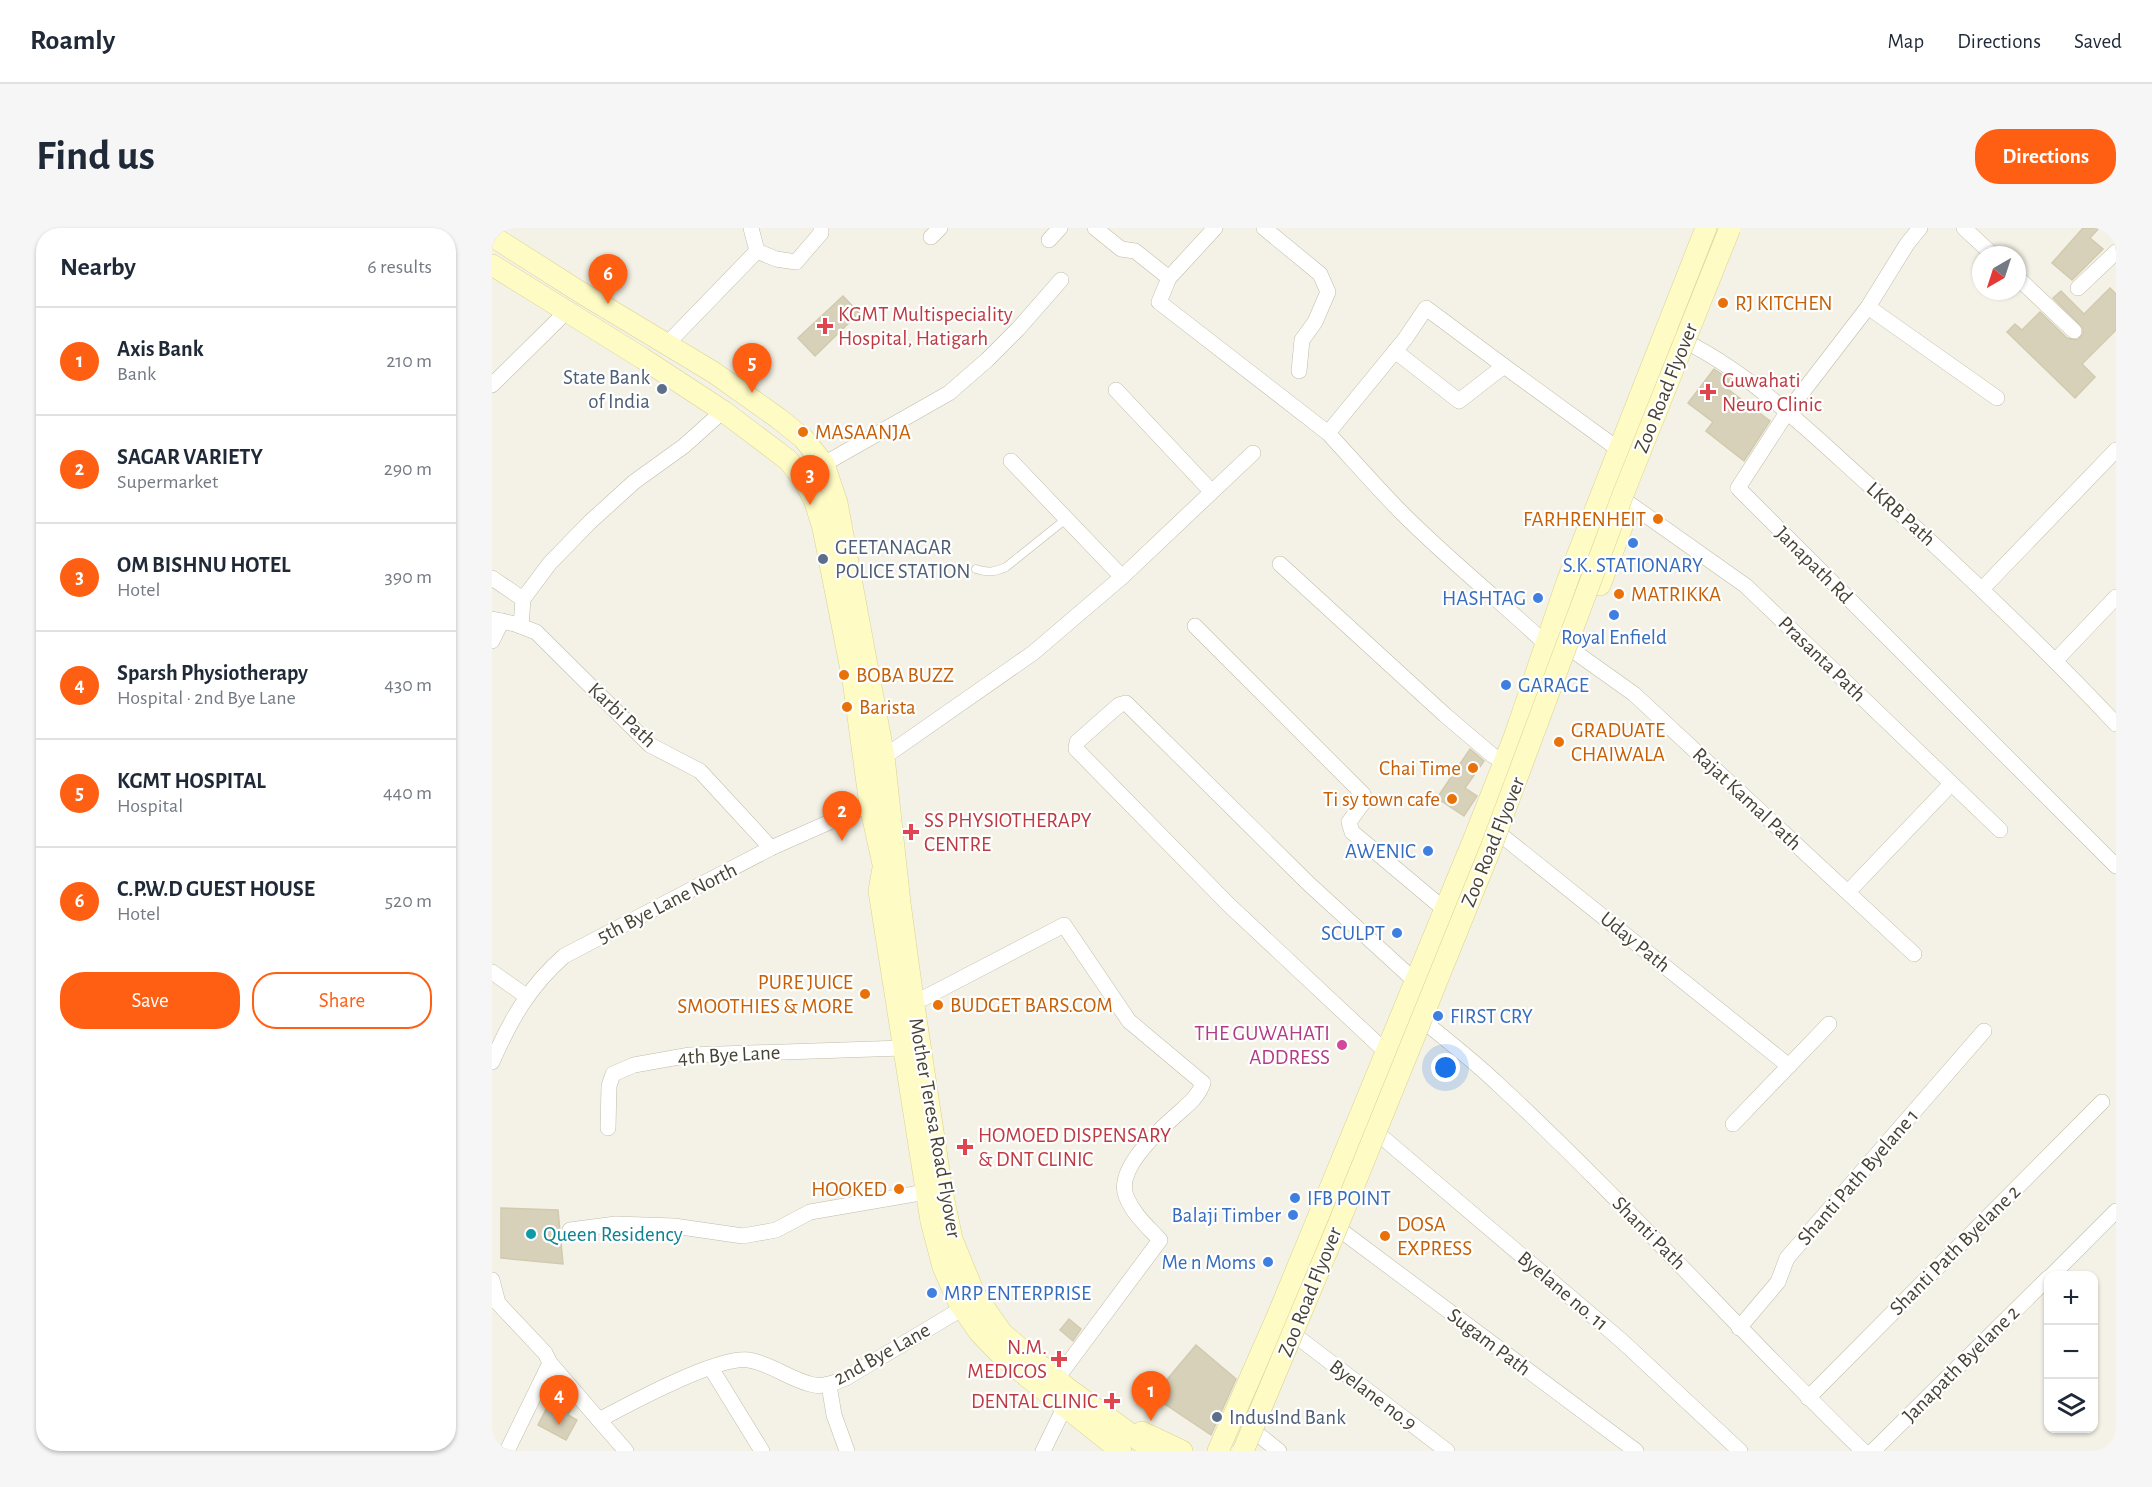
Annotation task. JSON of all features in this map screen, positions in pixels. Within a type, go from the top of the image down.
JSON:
[{"type":"main road","points":[[1218,1451],[1277,1317],[1504,762],[1568,579],[1706,228]]},
{"type":"main road","name":"Zoo Road Flyover","points":[[1229,1451],[1270,1361],[1329,1220],[1420,994],[1511,764],[1625,455],[1716,228]]},
{"type":"main road","name":"Zoo Road Flyover","points":[[1243,1451],[1490,850],[1622,497],[1730,228]]},
{"type":"main road","points":[[1256,1443],[1505,839],[1630,504],[1740,228]]},
{"type":"main road","points":[[492,236],[713,372],[803,438],[824,464],[839,513],[884,757],[879,800]]},
{"type":"main road","points":[[492,265],[723,411],[788,460],[803,479],[814,499],[823,528],[879,800],[889,865],[879,891],[926,1192],[943,1267],[963,1308],[980,1332],[1005,1359],[1121,1451]]},
{"type":"main road","points":[[889,865],[907,885],[960,1235],[975,1276],[1008,1326],[1021,1340],[1131,1426],[1159,1442],[1182,1451]]},
{"type":"main road","name":"Mother Teresa Road Flyover","points":[[889,865],[942,1191],[952,1239],[974,1293],[1002,1333],[1020,1350],[1067,1388],[1154,1451]]},
{"type":"main road","name":"Mother Teresa Road Flyover","points":[[895,903],[911,1048],[934,1192],[943,1236],[960,1283],[976,1312],[1003,1345],[1136,1451]]},
{"type":"street","points":[[751,228],[757,251]]},
{"type":"street","points":[[757,251],[777,259],[796,262],[821,233],[822,228]]},
{"type":"street","points":[[1049,240],[1060,228]]},
{"type":"street","points":[[1095,228],[1121,249],[1135,251],[1170,278]]},
{"type":"street","points":[[1215,228],[1170,278],[1159,302],[1328,434],[1403,514],[1487,593],[1546,644]]},
{"type":"street","points":[[1264,228],[1320,274],[1328,292],[1315,322],[1302,340],[1299,371]]},
{"type":"street","name":"Janapath Rd","points":[[1920,228],[1907,244],[1868,307],[1788,411],[1738,488],[2116,866]]},
{"type":"street","points":[[1964,228],[1983,246]]},
{"type":"street","points":[[666,345],[757,251]]},
{"type":"street","points":[[2078,288],[2116,252]]},
{"type":"street","points":[[824,464],[949,393],[1018,329],[1061,280]]},
{"type":"street","points":[[2026,286],[2074,331]]},
{"type":"street","points":[[1868,307],[1997,398]]},
{"type":"street","points":[[1328,434],[1395,351],[1426,308],[1618,448]]},
{"type":"street","points":[[492,385],[567,312]]},
{"type":"street","name":"LKRB Path","points":[[1664,332],[1706,352],[1788,411],[1983,588],[2056,660],[2116,724]]},
{"type":"street","points":[[1395,351],[1459,401],[1504,366]]},
{"type":"street","points":[[1116,390],[1211,491]]},
{"type":"street","points":[[521,626],[523,599],[550,563],[634,482],[684,446],[723,411]]},
{"type":"street","points":[[1983,588],[2116,450]]},
{"type":"street","points":[[884,757],[1034,653],[1122,576],[1253,453]]},
{"type":"street","points":[[1011,461],[1122,576]]},
{"type":"street","name":"Prasanta Path","points":[[1630,504],[1746,586],[2000,830]]},
{"type":"street","points":[[1280,564],[1445,715],[1492,755],[1504,762]]},
{"type":"street","points":[[492,578],[523,599]]},
{"type":"street","points":[[2056,660],[2116,597]]},
{"type":"street","points":[[492,641],[497,620]]},
{"type":"street","name":"Karbi Path","points":[[497,620],[536,632],[650,745],[700,771],[771,848]]},
{"type":"street","points":[[1195,626],[1363,794],[1365,800],[1349,822],[1352,832],[1444,910]]},
{"type":"street","name":"Rajat Kamal Path","points":[[1575,652],[1634,694],[1914,954]]},
{"type":"street","points":[[1386,1052],[1229,905],[1076,749],[1077,742],[1119,705],[1126,703],[1309,884],[1415,981]]},
{"type":"street","points":[[1848,892],[1951,784]]},
{"type":"street","name":"5th Bye Lane North","points":[[492,1062],[526,996],[544,974],[564,956],[771,848],[879,800]]},
{"type":"street","name":"Uday Path","points":[[1481,819],[1789,1066]]},
{"type":"street","points":[[924,998],[1064,925],[1129,1021],[1203,1083],[1199,1095],[1149,1139],[1126,1174],[1125,1194],[1137,1216],[1160,1240],[1062,1373]]},
{"type":"street","points":[[492,972],[526,996]]},
{"type":"street","name":"Shanti Path","points":[[1427,1024],[1499,1084],[1661,1243],[1739,1328],[1863,1451]]},
{"type":"street","points":[[1733,1124],[1829,1024]]},
{"type":"street","name":"Shanti Path Byelane 1","points":[[1739,1328],[1778,1282],[1787,1258],[1984,1030]]},
{"type":"street","name":"4th Bye Lane","points":[[609,1128],[609,1086],[614,1074],[634,1065],[690,1055],[903,1048]]},
{"type":"street","name":"Shanti Path Byelane 2","points":[[1808,1398],[2102,1102]]},
{"type":"street","name":"Byelane no. 11","points":[[1382,1137],[1622,1341],[1740,1451]]},
{"type":"street","points":[[570,1230],[616,1224],[662,1225],[743,1236],[776,1230],[810,1212],[926,1192]]},
{"type":"street","name":"Janapath Byelane 2","points":[[2055,1271],[2116,1211]]},
{"type":"street","name":"Sugam Path","points":[[1342,1232],[1636,1451]]},
{"type":"street","points":[[492,1280],[495,1303],[545,1353],[550,1363],[626,1451]]},
{"type":"street","name":"Janapath Byelane 2","points":[[1873,1451],[2044,1282]]},
{"type":"street","name":"2nd Bye Lane","points":[[599,1420],[652,1392],[723,1363],[749,1360],[815,1385],[829,1385],[846,1378],[963,1308]]},
{"type":"street","name":"Byelane no.9","points":[[1299,1339],[1447,1451]]},
{"type":"street","points":[[507,1451],[550,1363]]},
{"type":"street","points":[[711,1368],[762,1451]]},
{"type":"street","points":[[829,1385],[834,1415],[847,1451]]},
{"type":"street","points":[[1042,1451],[1065,1406]]},
{"type":"street","points":[[1256,1443],[1279,1451]]},
{"type":"lane","points":[[976,569],[996,572],[1006,567],[1066,519]]},
{"type":"building","points":[[2083,228],[2099,228],[2090,238],[2103,249],[2072,280],[2052,263]]},
{"type":"building","points":[[2110,288],[2116,294],[2116,330],[2082,364],[2095,377],[2075,398],[2007,332],[2015,324],[2022,330],[2040,312],[2067,338],[2077,340],[2083,334],[2083,328],[2053,298],[2061,291],[2084,314]]},
{"type":"building","points":[[843,296],[859,313],[815,356],[798,338]]},
{"type":"building","points":[[1714,369],[1730,380],[1725,387],[1770,421],[1744,461],[1706,431],[1713,422],[1688,403]]},
{"type":"building","points":[[1470,749],[1484,761],[1465,788],[1477,796],[1464,816],[1437,798]]},
{"type":"building","name":"Queen Residency","points":[[501,1208],[558,1210],[563,1264],[501,1258]]},
{"type":"building","points":[[1069,1319],[1081,1329],[1073,1341],[1060,1330]]},
{"type":"building","points":[[1196,1345],[1236,1379],[1211,1435],[1153,1396]]},
{"type":"building","points":[[552,1398],[571,1409],[568,1415],[577,1420],[566,1440],[538,1425]]},
{"type":"place","name":"RJ KITCHEN","points":[[1723,303]]},
{"type":"place","name":"C.P.W.D GUEST HOUSE","points":[[608,304]]},
{"type":"place","name":"KGMT Multispeciality Hospital, Hatigarh","points":[[825,326]]},
{"type":"place","name":"State Bank of India","points":[[662,389]]},
{"type":"place","name":"Guwahati Neuro Clinic","points":[[1708,392]]},
{"type":"place","name":"KGMT HOSPITAL","points":[[752,393]]},
{"type":"place","name":"MASAANJA","points":[[803,432]]},
{"type":"place","name":"OM BISHNU HOTEL","points":[[810,505]]},
{"type":"place","name":"FARHRENHEIT","points":[[1658,519]]},
{"type":"place","name":"S.K. STATIONARY","points":[[1633,543]]},
{"type":"place","name":"GEETANAGAR POLICE STATION","points":[[823,559]]},
{"type":"place","name":"MATRIKKA","points":[[1619,594]]},
{"type":"place","name":"HASHTAG","points":[[1538,598]]},
{"type":"place","name":"Royal Enfield","points":[[1614,615]]},
{"type":"place","name":"BOBA BUZZ","points":[[844,675]]},
{"type":"place","name":"GARAGE","points":[[1506,685]]},
{"type":"place","name":"Barista","points":[[847,707]]},
{"type":"place","name":"GRADUATE CHAIWALA","points":[[1559,742]]},
{"type":"place","name":"Chai Time","points":[[1473,768]]},
{"type":"place","name":"Ti sy town cafe","points":[[1452,799]]},
{"type":"place","name":"SS PHYSIOTHERAPY CENTRE","points":[[911,832]]},
{"type":"place","name":"SAGAR VARIETY","points":[[842,841]]},
{"type":"place","name":"AWENIC","points":[[1428,851]]},
{"type":"place","name":"SCULPT","points":[[1397,933]]},
{"type":"place","name":"PURE JUICE SMOOTHIES & MORE","points":[[865,994]]},
{"type":"place","name":"BUDGET BARS.COM","points":[[938,1005]]},
{"type":"place","name":"FIRST CRY","points":[[1438,1016]]},
{"type":"place","name":"THE GUWAHATI ADDRESS","points":[[1342,1045]]},
{"type":"place","name":"HOMOED DISPENSARY & DNT CLINIC","points":[[965,1147]]},
{"type":"place","name":"HOOKED","points":[[899,1189]]},
{"type":"place","name":"IFB POINT","points":[[1295,1198]]},
{"type":"place","name":"Balaji Timber","points":[[1293,1215]]},
{"type":"place","name":"Queen Residency","points":[[531,1234]]},
{"type":"place","name":"DOSA EXPRESS","points":[[1385,1236]]},
{"type":"place","name":"Me n Moms","points":[[1268,1262]]},
{"type":"place","name":"MRP ENTERPRISE","points":[[932,1293]]},
{"type":"place","name":"N.M. MEDICOS","points":[[1059,1359]]},
{"type":"place","name":"DENTAL CLINIC","points":[[1112,1401]]},
{"type":"place","name":"IndusInd Bank","points":[[1217,1417]]},
{"type":"place","name":"Axis Bank","points":[[1151,1421]]},
{"type":"place","name":"Sparsh Physiotherapy","points":[[559,1425]]}]
